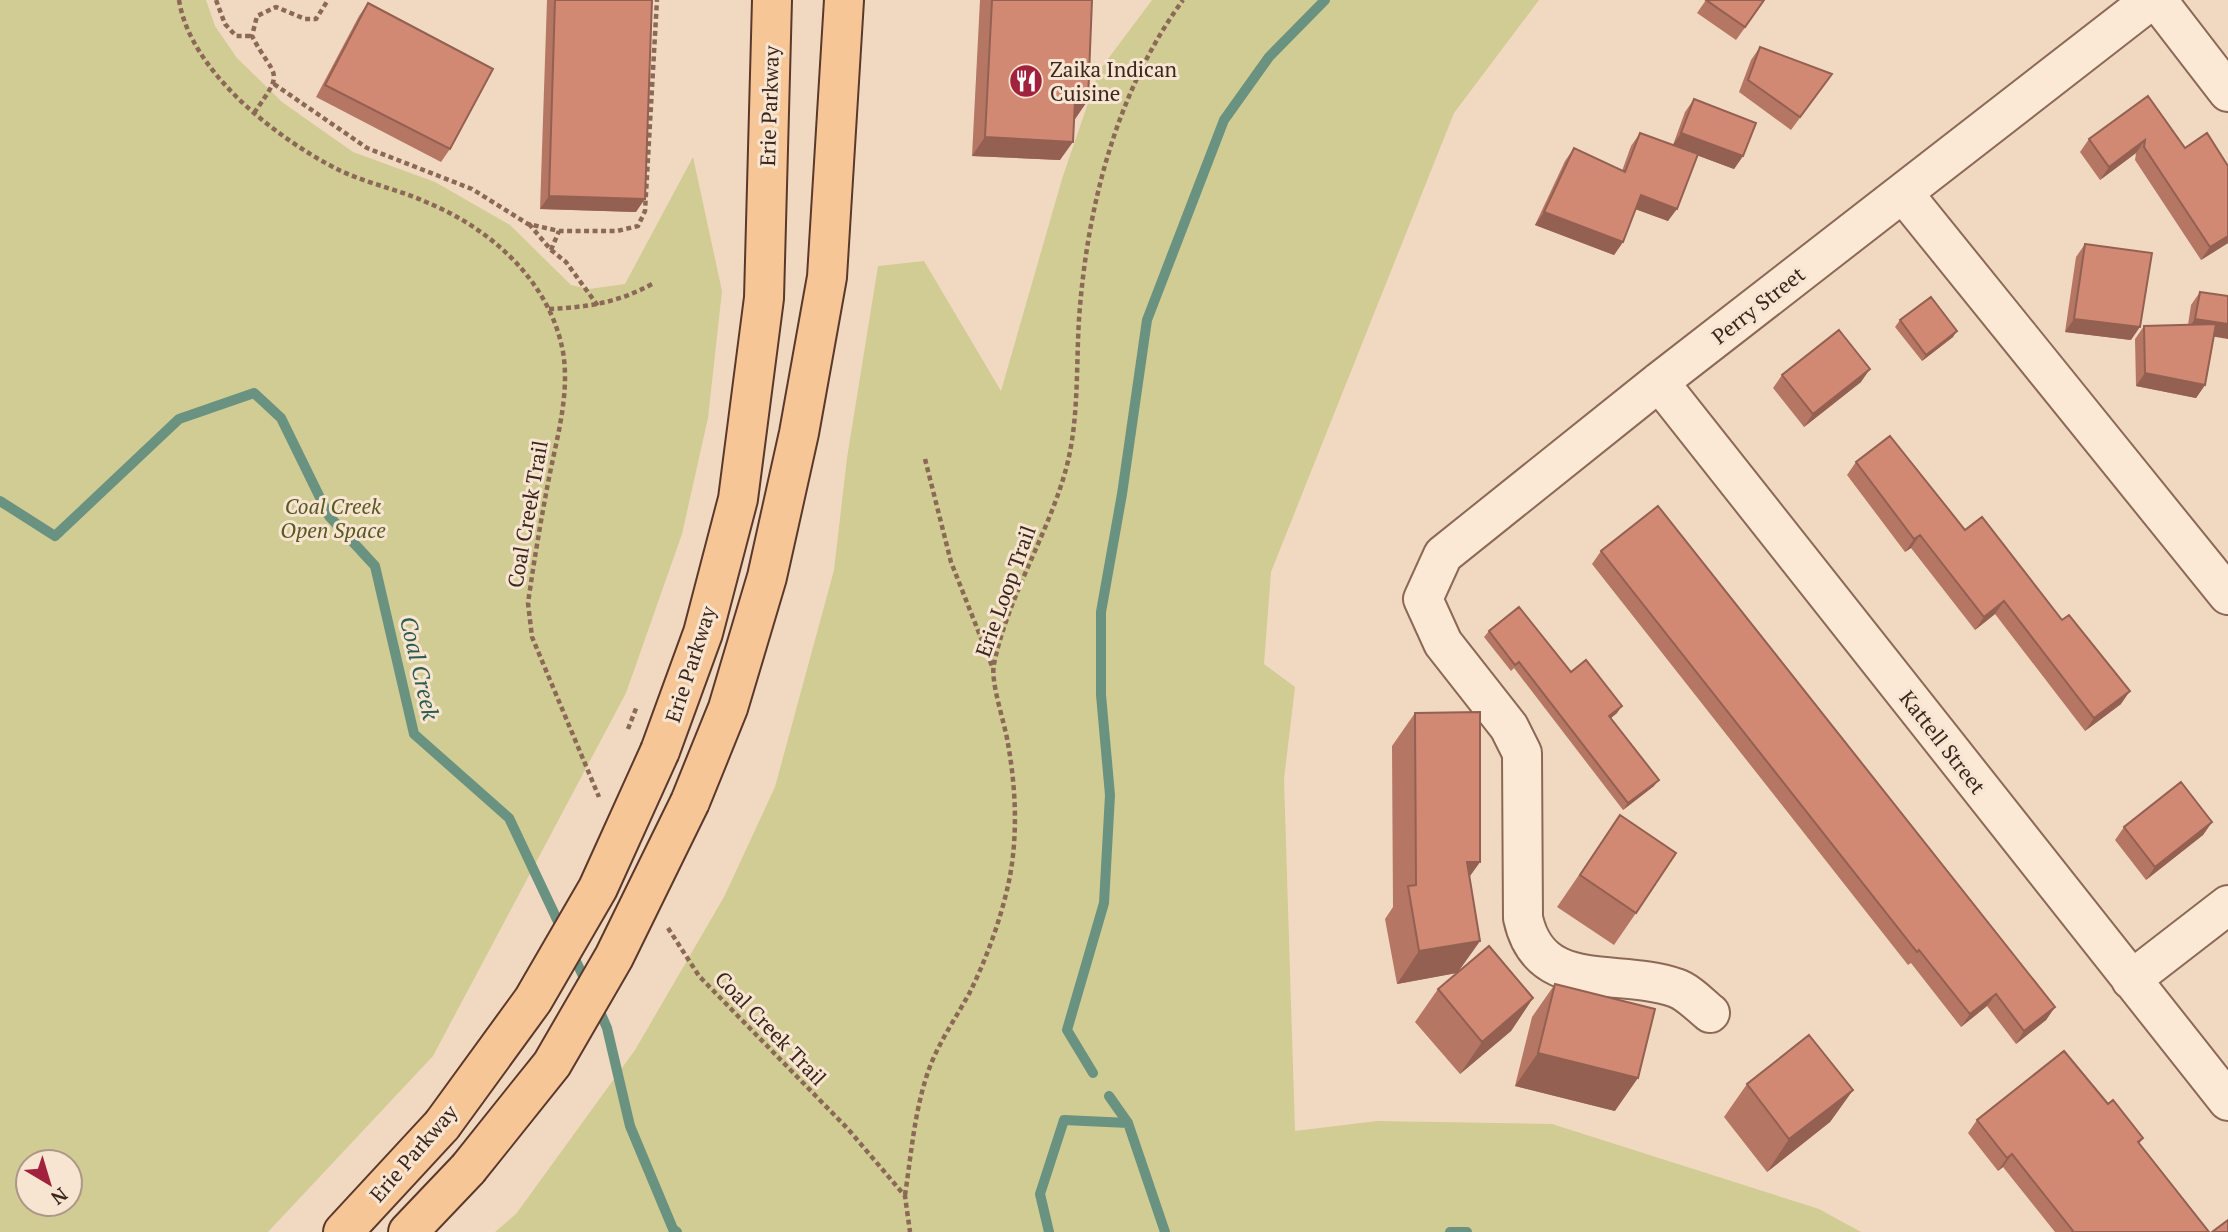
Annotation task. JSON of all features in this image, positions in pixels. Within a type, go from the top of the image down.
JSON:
[{"type":"main road","name":"Erie Parkway","points":[[343,1232],[442,1125],[533,1000],[592,899],[660,751],[703,633],[738,499],[764,298],[772,0]]},
{"type":"main road","points":[[408,1232],[468,1169],[552,1064],[614,957],[690,802],[728,708],[767,577],[799,433],[827,277],[844,0]]},
{"type":"street","name":"Perry Street","points":[[1710,1013],[1678,988],[1564,971],[1542,957],[1528,938],[1523,918],[1522,753],[1509,727],[1443,643],[1423,599],[1443,555],[1660,382],[2151,0]]},
{"type":"street","points":[[2157,0],[2228,92]]},
{"type":"street","points":[[1903,193],[2228,595]]},
{"type":"street","name":"Kattell Street","points":[[1660,382],[2228,1101]]},
{"type":"street","points":[[2132,980],[2228,905]]},
{"type":"path","name":"Coal Creek Trail","points":[[179,0],[197,47],[222,81],[254,113],[338,169],[463,219],[500,246],[528,277],[549,309],[563,352],[565,393],[528,603],[532,637],[601,799]]},
{"type":"path","points":[[216,0],[225,24],[236,36],[252,36]]},
{"type":"path","points":[[254,113],[274,84],[274,69],[252,36],[257,16],[276,7],[305,19],[316,19],[328,0]]},
{"type":"path","points":[[528,224],[559,231],[617,231],[638,226],[645,211],[657,0]]},
{"type":"path","name":"Erie Loop Trail","points":[[905,1196],[917,1116],[927,1076],[970,991],[1009,881],[1016,818],[1009,745],[993,667],[1020,585],[1066,468],[1076,405],[1079,318],[1087,248],[1101,182],[1132,86],[1150,51],[1183,0]]},
{"type":"path","points":[[274,84],[367,148],[472,189],[528,224],[551,250],[566,262],[598,306]]},
{"type":"path","points":[[551,250],[559,231]]},
{"type":"path","points":[[549,309],[598,306],[625,299],[652,284]]},
{"type":"path","points":[[925,459],[951,562],[993,667]]},
{"type":"path","points":[[624,740],[637,706]]},
{"type":"path","points":[[596,808],[607,785]]},
{"type":"path","name":"Coal Creek Trail","points":[[663,921],[699,976],[848,1129],[905,1196]]},
{"type":"path","points":[[905,1196],[910,1232]]},
{"type":"green space","name":"Coal Creek Open Space","points":[[0,0],[206,0],[215,26],[237,58],[282,102],[353,152],[435,182],[510,225],[571,285],[589,289],[625,284],[693,157],[722,291],[708,418],[682,534],[626,693],[433,1056],[268,1232],[0,1232]]},
{"type":"green space","points":[[1152,0],[1539,0],[1454,113],[1271,572],[1264,664],[1295,687],[1284,779],[1295,1131],[1377,1121],[1552,1124],[1819,1209],[1861,1232],[495,1232],[516,1214],[635,1050],[724,897],[775,787],[834,570],[847,458],[878,266],[924,261],[1001,391],[1062,179],[1099,71]]},
{"type":"building","points":[[555,0],[652,0],[645,199],[549,196]]},
{"type":"building","name":"Zaika Indican Cuisine","points":[[992,0],[1092,0],[1088,100],[1075,100],[1073,142],[985,137]]},
{"type":"building","points":[[1706,0],[1764,0],[1745,27]]},
{"type":"building","points":[[368,3],[493,69],[450,149],[325,85]]},
{"type":"building","points":[[1760,47],[1832,74],[1800,117],[1748,80]]},
{"type":"building","points":[[2148,96],[2185,148],[2207,133],[2228,166],[2228,236],[2210,247],[2144,147],[2145,140],[2109,167],[2089,139]]},
{"type":"building","points":[[1694,99],[1756,123],[1743,156],[1681,133]]},
{"type":"building","points":[[1640,133],[1698,154],[1677,209],[1641,195],[1623,242],[1544,212],[1574,148],[1625,172]]},
{"type":"building","points":[[2085,244],[2152,253],[2140,327],[2074,319]]},
{"type":"building","points":[[2200,292],[2228,296],[2228,324],[2195,319]]},
{"type":"building","points":[[1931,297],[1957,331],[1926,355],[1900,320]]},
{"type":"building","points":[[2216,324],[2205,385],[2145,373],[2144,326]]},
{"type":"building","points":[[1839,330],[1870,369],[1813,414],[1782,375]]},
{"type":"building","points":[[1890,436],[1965,530],[1982,517],[2062,620],[2069,615],[2130,691],[2094,718],[2004,601],[1984,617],[1920,535],[1914,539],[1856,462]]},
{"type":"building","points":[[1658,506],[2055,1007],[2024,1031],[1996,994],[1970,1014],[1919,950],[1917,952],[1601,551]]},
{"type":"building","points":[[1519,607],[1571,672],[1586,660],[1622,706],[1609,716],[1659,780],[1628,803],[1519,662],[1515,665],[1489,631]]},
{"type":"building","points":[[1480,712],[1480,862],[1467,862],[1480,941],[1419,951],[1408,886],[1416,885],[1415,713]]},
{"type":"building","points":[[2181,782],[2212,822],[2155,867],[2124,827]]},
{"type":"building","points":[[1620,815],[1676,853],[1636,913],[1580,875]]},
{"type":"building","points":[[1489,946],[1533,998],[1482,1042],[1438,989]]},
{"type":"building","points":[[1555,984],[1655,1009],[1638,1078],[1538,1053]]},
{"type":"building","points":[[1809,1035],[1853,1090],[1789,1139],[1747,1084]]},
{"type":"building","points":[[2064,1051],[2108,1104],[2113,1100],[2143,1138],[2138,1142],[2209,1232],[2072,1232],[2012,1154],[2007,1158],[1977,1120]]},
{"type":"building","points":[[2228,1220],[2228,1232],[2212,1232]]},
{"type":"waterway","points":[[1093,1073],[1067,1030],[1104,903],[1110,795],[1101,695],[1101,612],[1122,494],[1147,320],[1224,120],[1269,57],[1325,0]]},
{"type":"waterway","name":"Coal Creek","points":[[0,501],[55,536],[179,419],[254,393],[281,418],[329,516],[375,566],[414,734],[509,818],[562,930]]},
{"type":"waterway","name":"Coal Creek","points":[[571,951],[587,984]]},
{"type":"waterway","name":"Coal Creek","points":[[597,1005],[607,1028],[630,1126],[673,1229],[677,1232]]},
{"type":"waterway","points":[[1109,1096],[1128,1123]]},
{"type":"waterway","name":"Coal Creek","points":[[1049,1232],[1040,1194],[1064,1120],[1128,1123],[1165,1232]]},
{"type":"waterway","name":"Coal Creek","points":[[1450,1232],[1467,1232]]},
{"type":"place","name":"Zaika Indican Cuisine","points":[[1026,81]]}]
